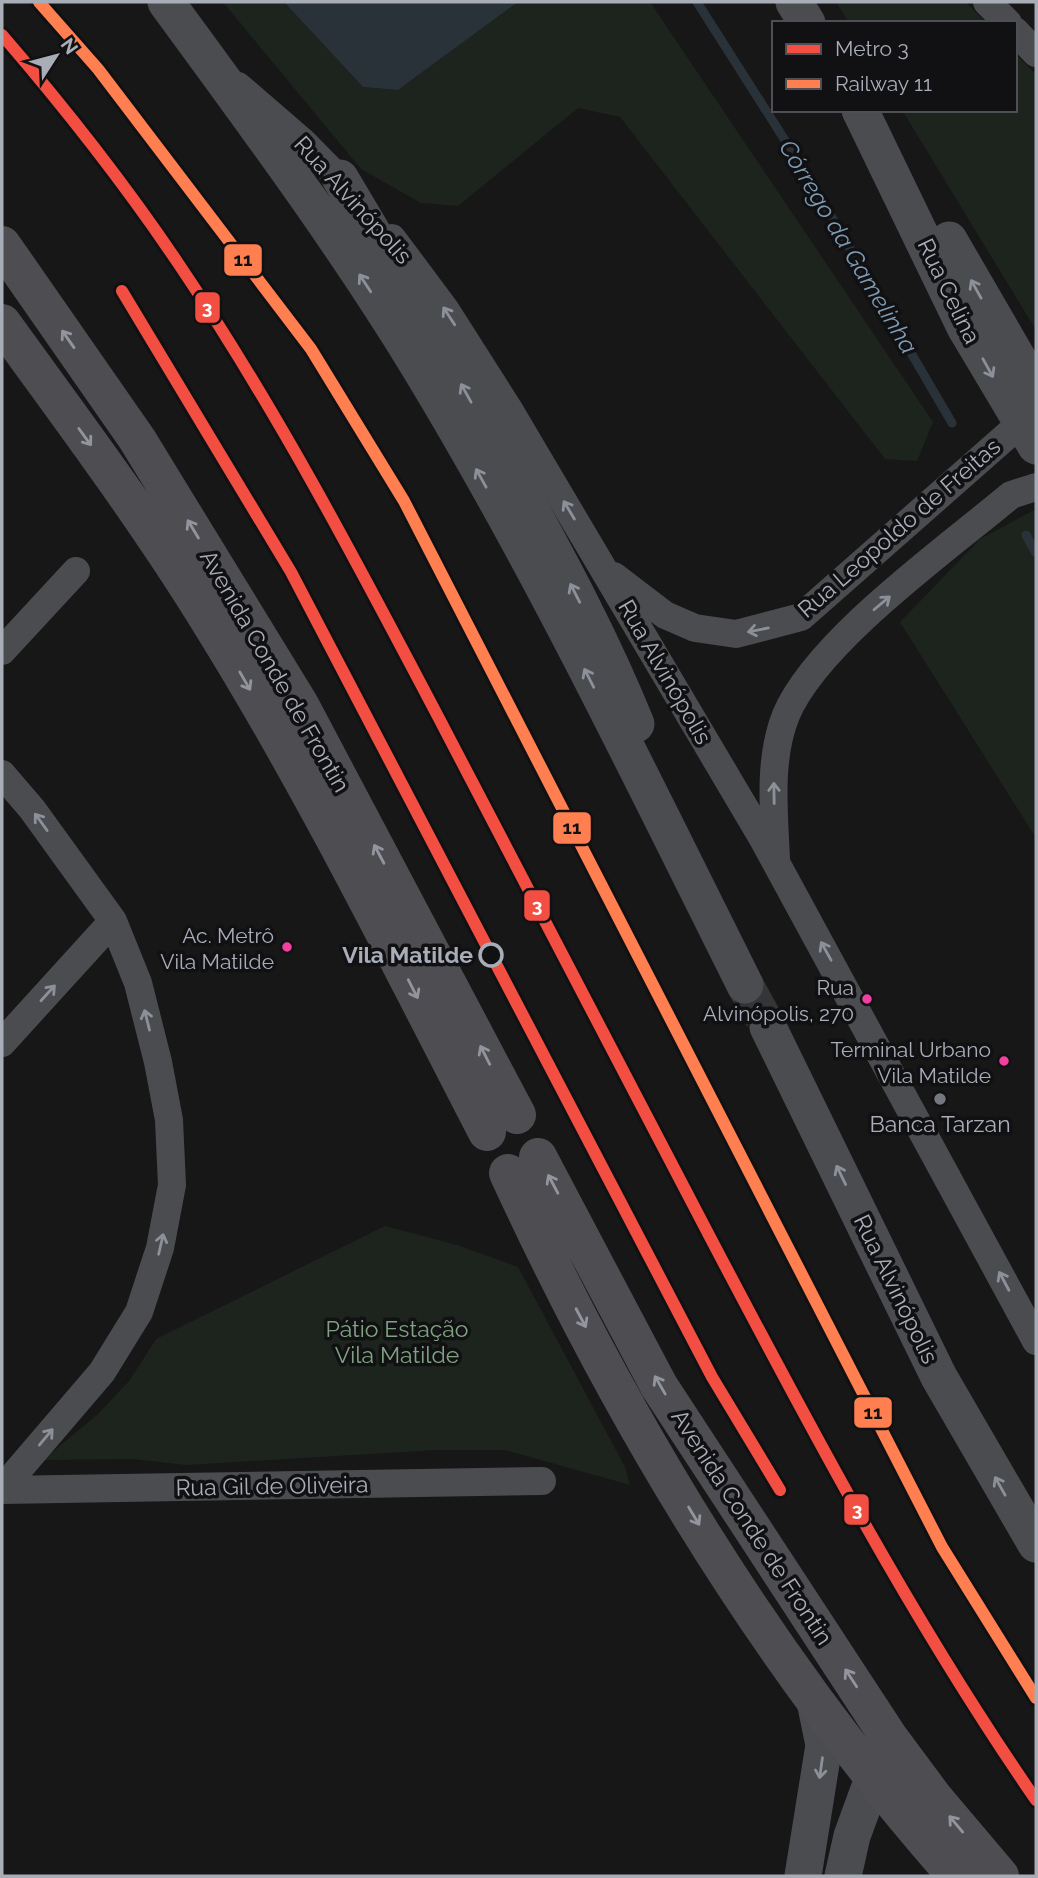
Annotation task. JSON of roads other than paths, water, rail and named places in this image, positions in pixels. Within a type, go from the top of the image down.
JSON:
[{"type":"highway","name":"Avenida Conde de Frontin","points":[[2,245],[137,439],[300,705],[502,1124],[363,892],[211,622],[134,503],[2,323]]},
{"type":"highway","name":"Avenida Conde de Frontin","points":[[956,1876],[873,1778],[815,1701],[741,1594],[639,1427],[523,1165],[659,1386],[888,1735],[934,1798],[1000,1876]]},
{"type":"street","name":"Rua Alvinópolis","points":[[166,2],[281,156],[418,366],[544,591],[745,985]]},
{"type":"street","points":[[794,2],[806,21]]},
{"type":"street","points":[[988,2],[1005,21]]},
{"type":"street","points":[[1017,33],[1036,53]]},
{"type":"street","name":"Rua Alvinópolis","points":[[211,63],[303,142],[340,178],[394,240],[445,309],[604,568],[776,862],[1036,1341]]},
{"type":"street","name":"Rua Celina","points":[[866,120],[918,184],[1036,390]]},
{"type":"street","name":"Rua Celina","points":[[866,120],[965,327],[1031,427]]},
{"type":"street","points":[[340,178],[445,355],[544,534],[617,676],[648,754],[677,848]]},
{"type":"street","name":"Rua Leopoldo de Freitas","points":[[604,568],[665,615],[695,628],[736,634],[774,626],[801,617],[1031,427]]},
{"type":"street","name":"Rua Leopoldo de Freitas","points":[[776,862],[774,772],[786,716],[807,680],[845,636],[880,604],[1011,495],[1036,487]]},
{"type":"street","points":[[2,652],[76,571]]},
{"type":"street","points":[[2,774],[32,809],[113,921],[138,983],[169,1120],[172,1185],[160,1248],[139,1312],[102,1372],[2,1490]]},
{"type":"street","points":[[2,1043],[113,921]]},
{"type":"street","name":"Rua Alvinópolis","points":[[768,1027],[939,1377],[1036,1544]]},
{"type":"street","name":"Rua Gil de Oliveira","points":[[2,1490],[542,1481]]},
{"type":"street","points":[[803,1876],[824,1745],[815,1701]]},
{"type":"street","points":[[843,1876],[852,1836],[888,1735]]},
{"type":"waterway","name":"Córrego da Gamelinha","points":[[697,2],[807,175],[952,423]]},
{"type":"waterway","name":"Córrego da Gamelinha","points":[[1026,535],[1036,553]]},
{"type":"tunnel","points":[[745,985],[768,1027]]},
{"type":"metro line","name":"3","points":[[2,35],[93,146],[158,233],[215,319],[284,434],[381,610],[787,1383],[865,1525],[948,1664],[1036,1800]]},
{"type":"metro line","name":"3","points":[[122,291],[291,572],[712,1377],[780,1490]]},
{"type":"rail line","name":"11","points":[[39,2],[98,69],[311,349],[404,501],[942,1547],[1036,1698]]},
{"type":"place","name":"Ac. Metrô Vila Matilde","points":[[287,947]]},
{"type":"place","name":"Vila Matilde","points":[[491,955]]},
{"type":"place","name":"Rua Alvinópolis, 270","points":[[867,999]]},
{"type":"place","name":"Terminal Urbano Vila Matilde","points":[[1004,1061]]},
{"type":"place","name":"Banca Tarzan","points":[[940,1099]]},
{"type":"park label","name":"Pátio Estação Vila Matilde","points":[[397,1342]]}]
